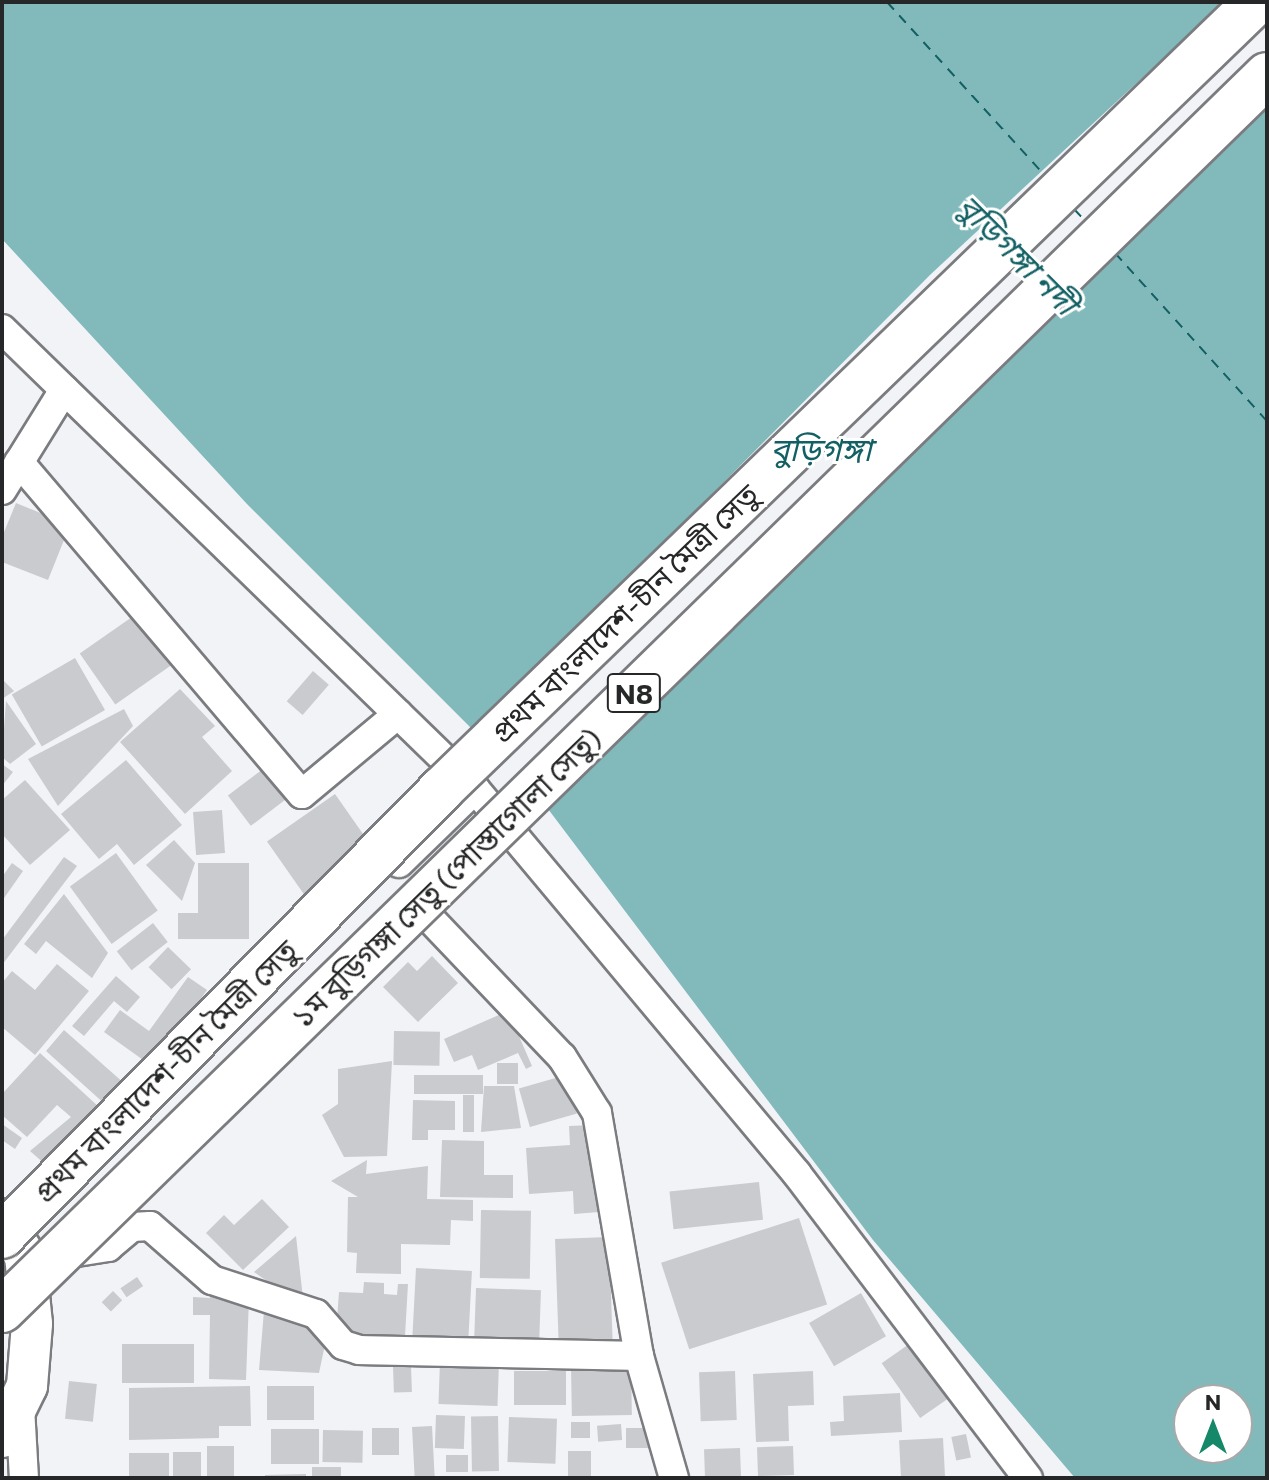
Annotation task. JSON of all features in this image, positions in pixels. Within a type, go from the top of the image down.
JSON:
[{"type":"highway","name":"প্রথম বাংলাদেশ-চীন মৈত্রী সেতু","points":[[11,1237],[442,789],[1256,2]]},
{"type":"highway","name":"১ম বুড়িগঙ্গা সেতু (পোস্তাগোলা সেতু)","points":[[2,1310],[1267,75]]},
{"type":"main road","points":[[11,1237],[32,1324],[11,1422]]},
{"type":"street","points":[[2,329],[475,789],[797,1174],[1028,1478]]},
{"type":"street","points":[[2,490],[64,390]]},
{"type":"street","points":[[19,462],[302,794],[398,714]]},
{"type":"street","points":[[11,1237],[475,789]]},
{"type":"street","points":[[417,905],[562,1057],[597,1113],[639,1356],[674,1478]]},
{"type":"street","points":[[11,1237],[89,1253],[140,1224],[212,1280],[316,1314],[343,1345],[359,1350],[639,1356]]},
{"type":"street","points":[[11,1422],[24,1478]]},
{"type":"water","name":"বুড়িগঙ্গা","points":[[2,2],[1267,2],[1267,1478],[1075,1478],[873,1240],[536,793],[247,504],[2,239]]},
{"type":"pier","points":[[1224,2],[1267,2],[1267,72],[524,787],[472,735],[931,274]]},
{"type":"building","points":[[16,503],[70,525],[48,580],[2,562],[2,537]]},
{"type":"building","points":[[142,610],[178,661],[115,704],[80,654]]},
{"type":"building","points":[[75,658],[105,710],[42,746],[12,694]]},
{"type":"building","points":[[313,671],[329,685],[303,715],[287,701]]},
{"type":"building","points":[[2,679],[14,691],[2,699]]},
{"type":"building","points":[[180,689],[215,726],[202,737],[232,771],[185,814],[120,742]]},
{"type":"building","points":[[6,701],[36,744],[10,764],[2,757]]},
{"type":"building","points":[[124,709],[133,726],[58,806],[28,759]]},
{"type":"building","points":[[126,760],[182,825],[134,865],[117,844],[99,859],[61,814]]},
{"type":"building","points":[[271,763],[294,793],[251,826],[228,795]]},
{"type":"building","points":[[2,764],[13,772],[2,786]]},
{"type":"building","points":[[25,780],[70,830],[30,865],[2,834],[2,800]]},
{"type":"building","points":[[335,794],[372,847],[304,895],[267,842]]},
{"type":"building","points":[[222,810],[225,853],[196,855],[193,812]]},
{"type":"building","points":[[174,840],[195,863],[182,901],[146,865]]},
{"type":"building","points":[[116,853],[158,910],[112,944],[70,887]]},
{"type":"building","points":[[64,857],[77,866],[2,965],[2,940]]},
{"type":"building","points":[[12,863],[23,871],[2,901],[2,877]]},
{"type":"building","points":[[198,863],[249,863],[249,939],[178,939],[178,913],[198,913]]},
{"type":"building","points":[[64,894],[108,953],[92,978],[46,941],[36,954],[24,944]]},
{"type":"building","points":[[153,923],[168,942],[132,970],[117,951]]},
{"type":"building","points":[[168,947],[191,969],[172,989],[149,967]]},
{"type":"building","points":[[432,956],[458,983],[418,1022],[383,987],[408,962],[417,971]]},
{"type":"building","points":[[57,964],[89,991],[35,1055],[2,1027],[2,983],[12,971],[35,990]]},
{"type":"building","points":[[116,976],[140,997],[127,1012],[114,1001],[84,1036],[72,1026]]},
{"type":"building","points":[[188,977],[207,990],[153,1067],[104,1032],[120,1010],[149,1031]]},
{"type":"building","points":[[508,1011],[532,1066],[526,1069],[518,1053],[478,1070],[472,1055],[454,1062],[444,1039]]},
{"type":"building","points":[[64,1030],[134,1092],[107,1106],[46,1051]]},
{"type":"building","points":[[394,1031],[440,1032],[439,1066],[393,1065]]},
{"type":"building","points":[[40,1053],[99,1107],[46,1165],[30,1151],[71,1117],[57,1105],[27,1137],[2,1115],[2,1094]]},
{"type":"building","points":[[392,1061],[387,1156],[344,1157],[322,1115],[338,1104],[338,1069]]},
{"type":"building","points":[[497,1063],[518,1063],[518,1084],[497,1084]]},
{"type":"building","points":[[414,1075],[483,1075],[483,1094],[414,1094]]},
{"type":"building","points":[[566,1075],[577,1113],[530,1127],[519,1089]]},
{"type":"building","points":[[484,1086],[514,1086],[521,1128],[481,1132]]},
{"type":"building","points":[[463,1095],[474,1095],[474,1132],[463,1132]]},
{"type":"building","points":[[413,1100],[455,1101],[455,1130],[428,1130],[428,1140],[412,1140]]},
{"type":"building","points":[[2,1124],[22,1138],[15,1149],[2,1140]]},
{"type":"building","points":[[593,1125],[599,1212],[574,1214],[573,1191],[529,1194],[526,1148],[570,1145],[569,1126]]},
{"type":"building","points":[[442,1140],[484,1141],[484,1175],[513,1175],[513,1198],[440,1197]]},
{"type":"building","points":[[367,1160],[366,1174],[428,1166],[427,1199],[473,1200],[473,1221],[451,1220],[450,1245],[401,1244],[401,1274],[356,1273],[357,1253],[347,1252],[348,1197],[358,1197],[331,1181]]},
{"type":"building","points":[[759,1182],[763,1220],[673,1229],[669,1191]]},
{"type":"building","points":[[262,1199],[289,1227],[243,1270],[206,1233],[224,1215],[234,1225]]},
{"type":"building","points":[[481,1210],[531,1211],[530,1279],[480,1278]]},
{"type":"building","points":[[799,1218],[827,1305],[689,1349],[661,1263]]},
{"type":"building","points":[[296,1236],[304,1307],[254,1272]]},
{"type":"building","points":[[609,1237],[613,1350],[559,1352],[555,1239]]},
{"type":"building","points":[[416,1268],[472,1271],[468,1340],[412,1337]]},
{"type":"building","points":[[137,1277],[143,1286],[127,1297],[120,1288]]},
{"type":"building","points":[[364,1282],[384,1283],[384,1294],[397,1295],[398,1284],[408,1284],[405,1336],[336,1333],[339,1292],[363,1293]]},
{"type":"building","points":[[211,1283],[249,1298],[246,1380],[209,1379],[210,1315],[193,1315],[193,1297],[210,1298]]},
{"type":"building","points":[[476,1288],[541,1290],[539,1356],[474,1354]]},
{"type":"building","points":[[113,1291],[122,1300],[111,1312],[102,1302]]},
{"type":"building","points":[[861,1293],[886,1336],[834,1366],[809,1323]]},
{"type":"building","points":[[265,1299],[328,1330],[319,1373],[259,1370]]},
{"type":"building","points":[[912,1342],[950,1397],[920,1418],[882,1363]]},
{"type":"building","points":[[122,1344],[194,1344],[194,1383],[122,1383]]},
{"type":"building","points":[[440,1361],[499,1363],[497,1406],[438,1404]]},
{"type":"building","points":[[631,1365],[632,1415],[572,1416],[571,1366]]},
{"type":"building","points":[[411,1366],[412,1392],[394,1393],[393,1367]]},
{"type":"building","points":[[514,1371],[566,1371],[566,1405],[514,1405]]},
{"type":"building","points":[[735,1371],[737,1420],[701,1421],[699,1372]]},
{"type":"building","points":[[813,1371],[814,1405],[788,1406],[789,1441],[756,1442],[753,1374]]},
{"type":"building","points":[[69,1381],[97,1384],[93,1422],[65,1419]]},
{"type":"building","points":[[250,1386],[251,1426],[219,1426],[219,1438],[129,1440],[129,1388]]},
{"type":"building","points":[[267,1386],[314,1386],[314,1420],[267,1420]]},
{"type":"building","points":[[900,1393],[902,1432],[831,1436],[830,1422],[844,1421],[843,1396]]},
{"type":"building","points":[[436,1415],[465,1416],[464,1449],[435,1448]]},
{"type":"building","points":[[471,1416],[498,1416],[499,1471],[472,1471]]},
{"type":"building","points":[[509,1417],[557,1419],[555,1464],[507,1462]]},
{"type":"building","points":[[571,1422],[590,1422],[590,1438],[571,1438]]},
{"type":"building","points":[[621,1424],[622,1440],[598,1442],[597,1426]]},
{"type":"building","points":[[432,1426],[435,1477],[415,1478],[412,1427]]},
{"type":"building","points":[[372,1428],[399,1428],[399,1455],[372,1455]]},
{"type":"building","points":[[626,1428],[654,1428],[654,1448],[626,1448]]},
{"type":"building","points":[[271,1429],[319,1429],[319,1464],[271,1464]]},
{"type":"building","points":[[323,1430],[363,1431],[362,1463],[322,1462]]},
{"type":"building","points":[[966,1434],[971,1457],[956,1461],[951,1437]]},
{"type":"building","points":[[943,1438],[945,1476],[901,1478],[899,1440]]},
{"type":"building","points":[[207,1446],[234,1446],[234,1478],[207,1478]]},
{"type":"building","points":[[793,1446],[794,1475],[758,1476],[757,1447]]},
{"type":"building","points":[[740,1448],[741,1478],[705,1478],[704,1449]]},
{"type":"building","points":[[568,1451],[591,1451],[591,1477],[568,1477]]},
{"type":"building","points":[[173,1452],[201,1452],[201,1478],[173,1478]]},
{"type":"building","points":[[129,1453],[169,1453],[169,1478],[129,1478]]},
{"type":"building","points":[[446,1455],[468,1455],[468,1472],[446,1472]]},
{"type":"building","points":[[312,1467],[341,1467],[341,1478],[312,1478]]},
{"type":"building","points":[[306,1474],[306,1478],[265,1478],[265,1475]]},
{"type":"ferry route","points":[[887,2],[1046,177]]},
{"type":"ferry route","points":[[1074,209],[1086,222]]},
{"type":"ferry route","points":[[1115,253],[1267,421]]},
{"type":"water label","name":"বুড়িগঙ্গা নদী","points":[[1018,254]]}]
